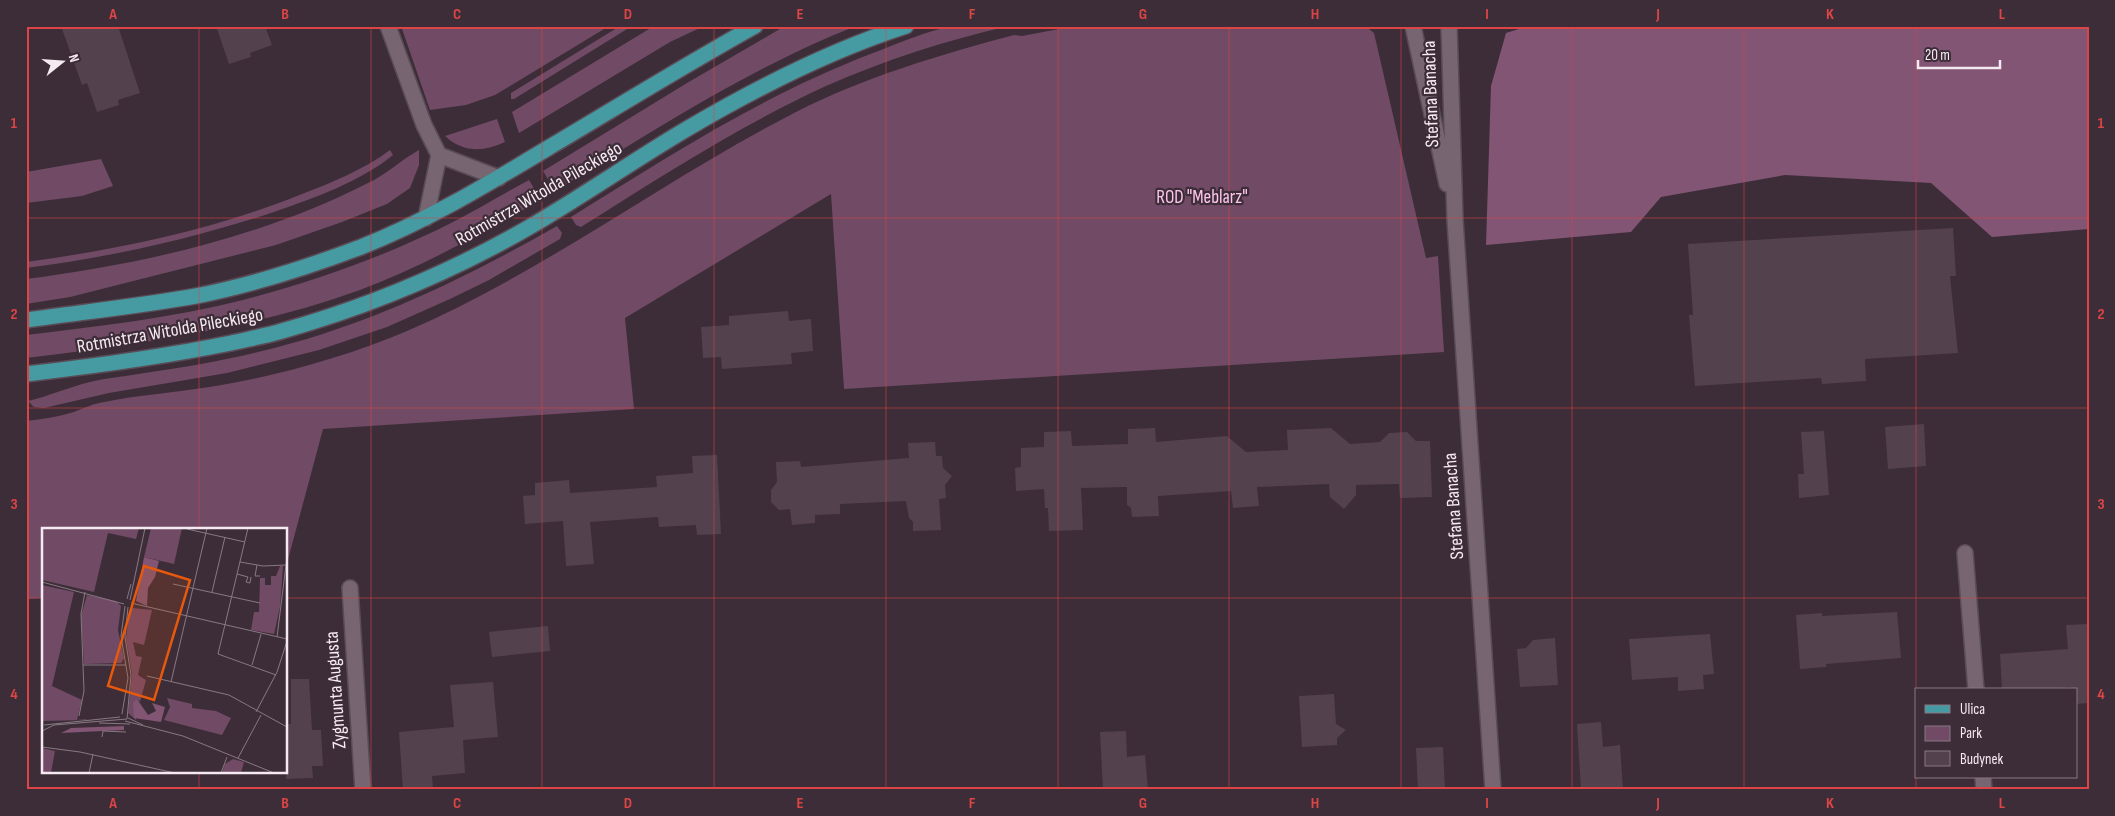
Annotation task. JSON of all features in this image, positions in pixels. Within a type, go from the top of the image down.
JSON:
[{"type":"main road","name":"Rotmistrza Witolda Pileckiego","points":[[26,320],[132,306],[226,289],[282,273],[362,246],[426,218],[499,178],[691,62],[755,26]]},
{"type":"main road","name":"Rotmistrza Witolda Pileckiego","points":[[26,374],[98,366],[198,350],[280,332],[380,300],[468,259],[525,229],[684,130],[752,92],[862,40],[906,26]]},
{"type":"street","points":[[388,26],[424,125],[439,156],[426,218]]},
{"type":"street","name":"Stefana Banacha","points":[[1413,26],[1455,220]]},
{"type":"street","name":"Stefana Banacha","points":[[1449,26],[1455,220],[1493,790]]},
{"type":"street","points":[[439,156],[499,178]]},
{"type":"street","points":[[1965,553],[1976,688]]},
{"type":"street","name":"Zygmunta Augusta","points":[[350,588],[363,790]]},
{"type":"green space","points":[[967,25],[1009,26],[916,52],[826,86],[763,117],[581,227],[576,225],[571,217],[644,171],[718,128],[794,87],[833,69],[943,28]]},
{"type":"green space","points":[[401,26],[609,26],[495,95],[466,105],[430,110]]},
{"type":"green space","points":[[620,26],[632,26],[514,99],[511,99],[511,93]]},
{"type":"green space","points":[[654,26],[704,26],[670,42],[519,133],[512,112]]},
{"type":"green space","points":[[785,26],[856,26],[778,61],[740,81],[555,191],[543,171]]},
{"type":"green space","name":"ROD \"Meblarz\"","points":[[1075,26],[1365,26],[1374,33],[1426,258],[1438,256],[1444,352],[844,389],[831,194],[625,318],[634,409],[323,429],[288,560],[288,528],[42,528],[42,598],[26,599],[26,421],[62,415],[115,400],[250,380],[318,362],[385,340],[458,307],[507,281],[698,167],[822,99],[903,68],[1014,35],[1022,36]]},
{"type":"green space","points":[[497,119],[505,142],[489,148],[466,148],[452,142],[445,136]]},
{"type":"green space","points":[[390,150],[393,155],[380,165],[351,181],[321,195],[244,222],[120,253],[26,268],[26,262],[97,251],[166,237],[235,218],[336,180],[369,164]]},
{"type":"green space","points":[[419,150],[419,165],[410,188],[387,204],[342,222],[276,245],[70,297],[26,304],[26,279],[70,273],[158,256],[244,233],[328,202],[368,183]]},
{"type":"green space","points":[[101,159],[113,186],[82,196],[26,203],[26,172]]},
{"type":"green space","points":[[529,180],[541,200],[430,260],[360,290],[320,304],[237,325],[154,341],[26,358],[26,335],[190,312],[270,293],[350,267],[428,234]]},
{"type":"green space","points":[[557,226],[562,233],[560,239],[489,280],[387,327],[319,350],[227,373],[109,393],[44,408],[34,407],[28,401],[96,381],[228,359],[298,342],[412,300],[485,265]]},
{"type":"shaded area","points":[[1528,26],[2089,26],[2089,229],[1992,237],[1931,183],[1785,175],[1661,197],[1631,232],[1486,245],[1491,86],[1506,33]]},
{"type":"building","points":[[61,26],[118,26],[140,93],[118,100],[119,105],[97,112],[87,83],[82,85]]},
{"type":"building","points":[[216,26],[265,26],[272,45],[250,53],[251,57],[229,64]]},
{"type":"building","points":[[1953,228],[1956,276],[1950,276],[1958,353],[1865,359],[1866,381],[1822,384],[1821,378],[1695,386],[1689,315],[1693,315],[1688,244]]},
{"type":"building","points":[[788,311],[789,321],[811,319],[813,351],[791,353],[792,364],[722,369],[721,357],[703,358],[701,327],[729,325],[729,316]]},
{"type":"building","points":[[1924,424],[1926,466],[1888,469],[1885,427]]},
{"type":"building","points":[[1155,428],[1156,442],[1227,436],[1246,452],[1288,450],[1287,430],[1331,428],[1350,444],[1380,442],[1389,433],[1407,432],[1416,441],[1430,441],[1432,497],[1400,498],[1399,484],[1356,485],[1356,495],[1344,509],[1330,497],[1329,484],[1257,487],[1259,506],[1233,508],[1231,491],[1158,496],[1159,516],[1132,517],[1131,508],[1127,505],[1127,487],[1081,488],[1083,530],[1049,531],[1048,508],[1045,508],[1044,489],[1016,491],[1015,468],[1021,467],[1021,448],[1044,447],[1044,432],[1071,431],[1072,446],[1128,444],[1128,429]]},
{"type":"building","points":[[1824,431],[1829,495],[1799,498],[1798,474],[1804,474],[1801,432]]},
{"type":"building","points":[[935,442],[936,456],[942,456],[943,468],[952,476],[945,485],[946,498],[939,499],[941,530],[913,531],[913,522],[909,518],[906,501],[840,504],[840,514],[815,515],[815,523],[792,525],[790,509],[779,510],[771,502],[771,490],[777,482],[776,462],[800,461],[801,467],[909,458],[908,443]]},
{"type":"building","points":[[717,455],[721,534],[697,535],[696,525],[659,527],[658,517],[590,522],[594,564],[566,566],[563,521],[525,524],[523,496],[535,495],[535,483],[569,480],[570,493],[657,487],[656,476],[693,473],[692,456]]},
{"type":"building","points":[[1897,612],[1901,658],[1826,664],[1826,667],[1800,669],[1796,615],[1822,613],[1822,616]]},
{"type":"building","points":[[2089,624],[2089,703],[2078,704],[2078,688],[2002,688],[2000,654],[2068,649],[2066,625]]},
{"type":"building","points":[[548,626],[550,651],[492,657],[489,632]]},
{"type":"building","points":[[1710,634],[1714,674],[1703,675],[1704,689],[1678,691],[1678,677],[1632,680],[1629,639]]},
{"type":"building","points":[[1555,638],[1558,685],[1520,687],[1517,649],[1526,648],[1533,640]]},
{"type":"building","points":[[291,679],[309,679],[312,730],[321,730],[323,766],[312,766],[313,778],[286,779],[286,774],[288,774],[288,724],[291,724]]},
{"type":"building","points":[[493,682],[498,737],[463,740],[465,773],[432,776],[433,790],[403,790],[399,732],[454,727],[450,685]]},
{"type":"building","points":[[1334,694],[1336,724],[1346,730],[1337,738],[1337,745],[1302,747],[1299,696]]},
{"type":"building","points":[[1601,722],[1603,747],[1620,745],[1623,790],[1581,790],[1577,724]]},
{"type":"building","points":[[1126,731],[1127,757],[1145,755],[1148,790],[1103,790],[1100,732]]},
{"type":"building","points":[[1443,747],[1445,790],[1418,790],[1416,748]]}]
